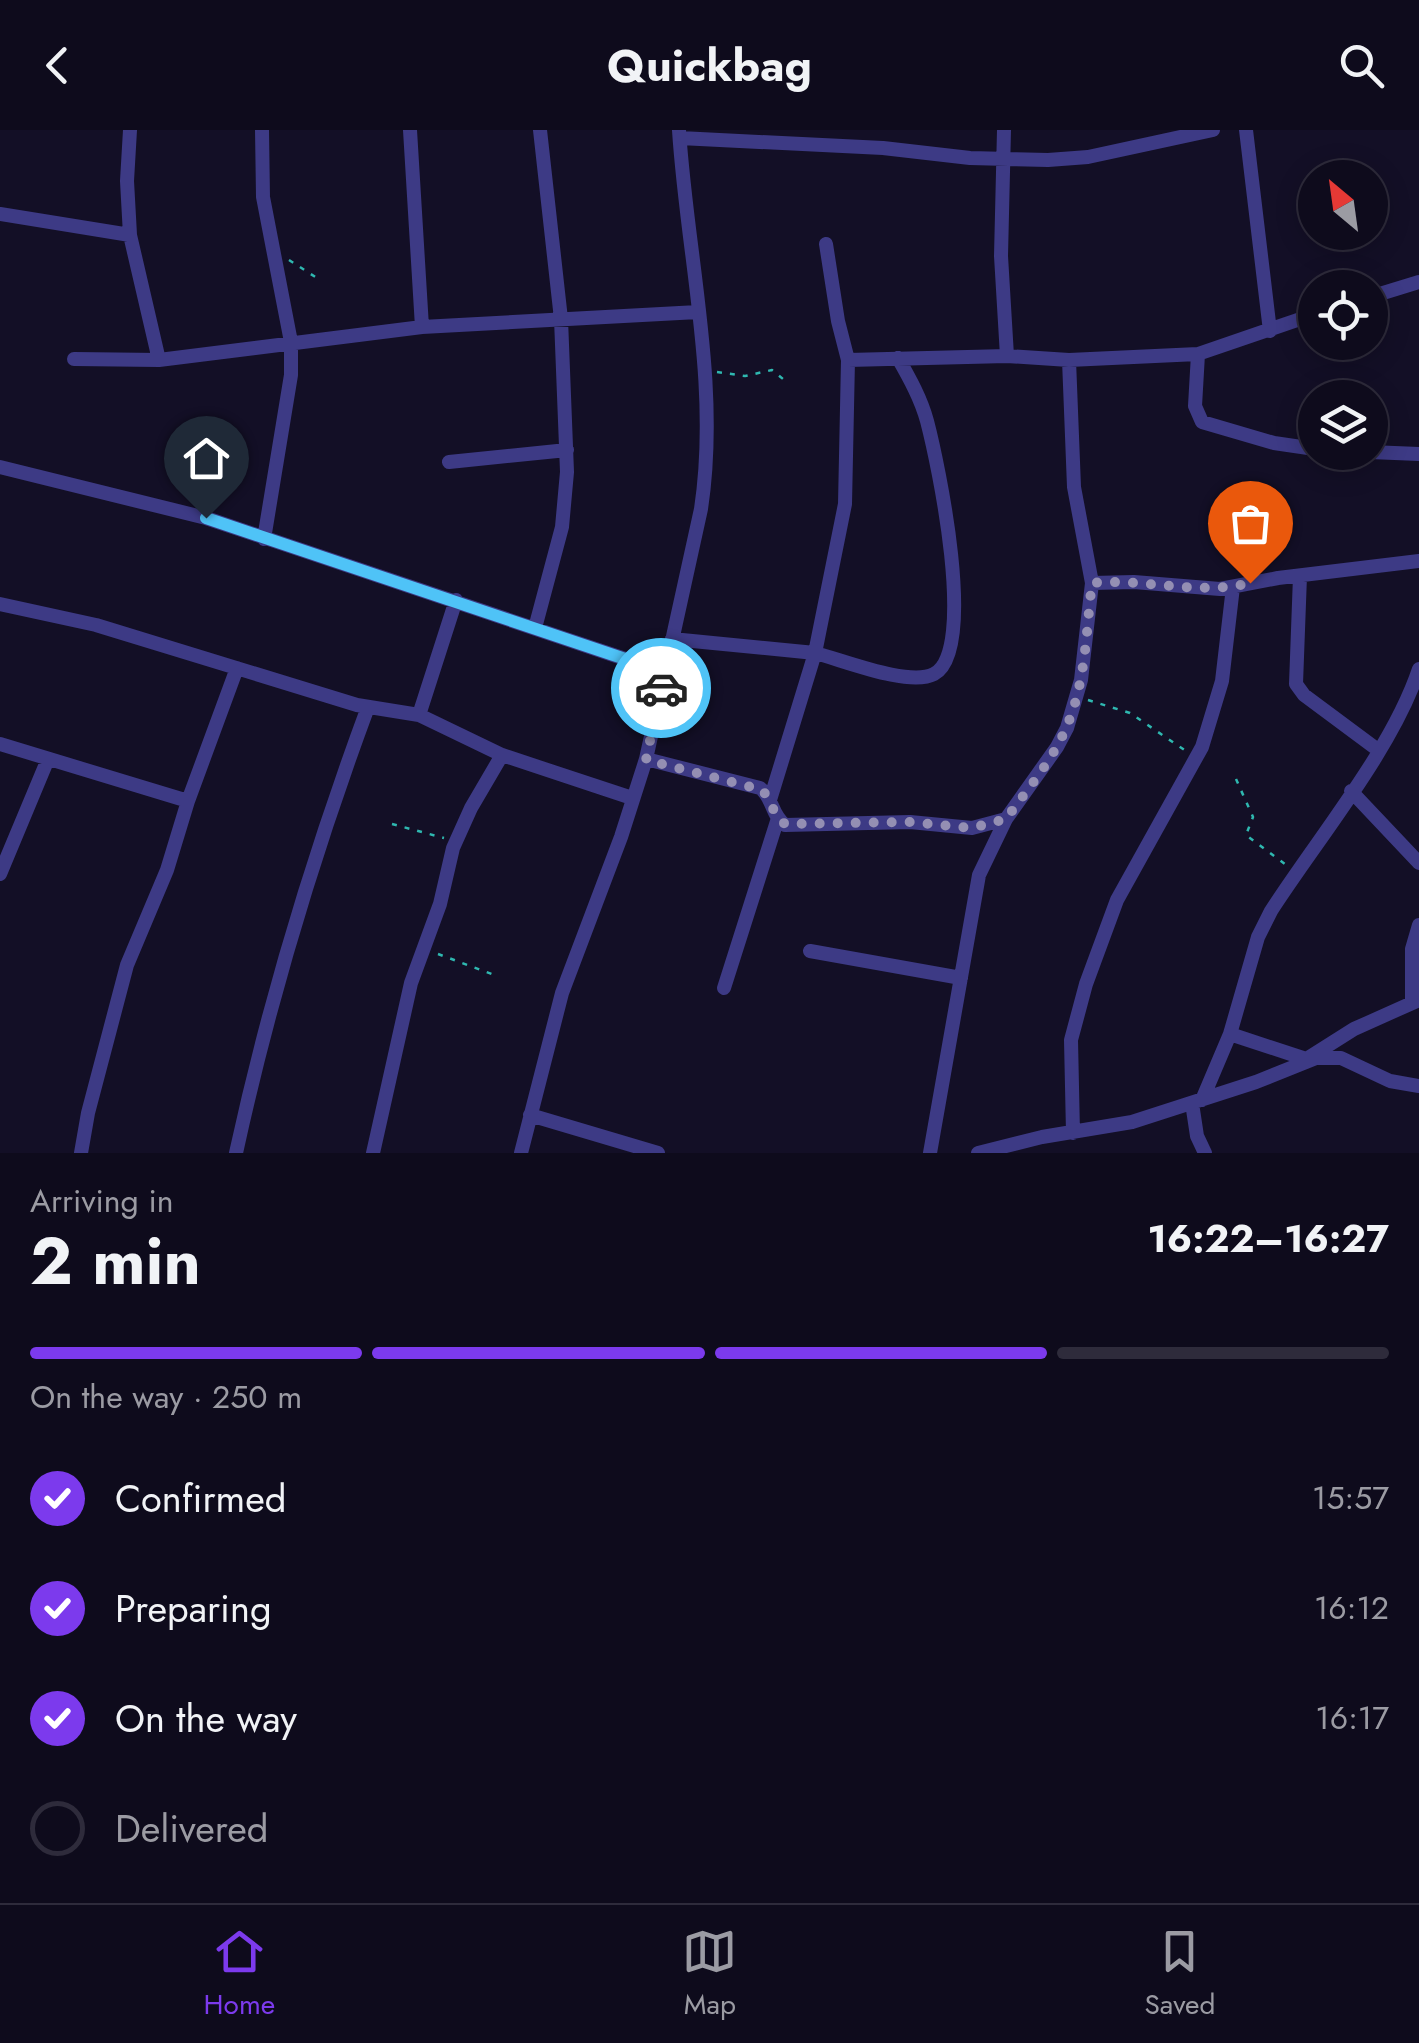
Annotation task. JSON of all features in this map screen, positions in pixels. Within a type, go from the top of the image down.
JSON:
[{"type":"street","points":[[130,130],[130,234],[159,360]]},
{"type":"street","points":[[262,130],[260,168],[270,248],[291,342],[289,402],[264,538]]},
{"type":"street","points":[[410,130],[422,327]]},
{"type":"street","points":[[536,628],[562,527],[567,450],[561,319],[540,130]]},
{"type":"street","points":[[1004,130],[1001,256],[1007,356]]},
{"type":"street","points":[[520,1153],[562,993],[646,760],[707,468],[706,370],[679,134],[1004,159],[1088,158],[1214,130]]},
{"type":"street","points":[[1246,130],[1270,331]]},
{"type":"street","points":[[0,214],[130,234]]},
{"type":"street","points":[[770,800],[815,653],[844,504],[848,360],[826,244]]},
{"type":"street","points":[[1388,291],[1419,282]]},
{"type":"street","points":[[74,360],[159,360],[422,327],[698,312]]},
{"type":"street","points":[[848,360],[1007,356],[1069,360],[1198,354],[1298,320]]},
{"type":"street","points":[[1198,354],[1195,406],[1202,422],[1298,447]]},
{"type":"street","points":[[672,639],[815,653],[914,678],[937,672],[950,654],[954,610],[948,518],[927,422],[898,358]]},
{"type":"street","points":[[930,1153],[974,895],[987,855],[1006,819],[1057,747],[1076,697],[1092,583],[1075,502],[1069,360]]},
{"type":"street","points":[[449,462],[567,450]]},
{"type":"street","points":[[1388,453],[1419,454]]},
{"type":"street","points":[[0,466],[206,518],[664,672]]},
{"type":"street","points":[[1092,583],[1233,587],[1419,561]]},
{"type":"street","points":[[1300,576],[1296,684],[1304,695],[1378,750]]},
{"type":"street","points":[[1073,1133],[1072,1040],[1086,984],[1118,900],[1198,758],[1213,718],[1222,680],[1233,587]]},
{"type":"street","points":[[419,715],[456,600]]},
{"type":"street","points":[[0,604],[96,625],[368,708],[419,715],[502,755],[632,798]]},
{"type":"street","points":[[81,1153],[118,994],[167,870],[237,668]]},
{"type":"street","points":[[1204,1153],[1196,1130],[1197,1102],[1230,1034],[1258,937],[1378,750],[1412,691],[1419,670]]},
{"type":"street","points":[[236,1153],[303,896],[368,708]]},
{"type":"street","points":[[0,744],[188,801]]},
{"type":"street","points":[[373,1153],[411,982],[443,893],[456,841],[502,755]]},
{"type":"street","points":[[0,874],[48,759]]},
{"type":"street","points":[[646,760],[760,788],[785,824],[910,822],[972,828],[1006,819]]},
{"type":"street","points":[[1352,791],[1419,863]]},
{"type":"street","points":[[724,988],[778,818]]},
{"type":"street","points":[[972,828],[987,855]]},
{"type":"street","points":[[1303,1061],[1354,1029],[1415,1002],[1412,949],[1419,925]]},
{"type":"street","points":[[810,951],[961,978]]},
{"type":"street","points":[[1230,1034],[1303,1061]]},
{"type":"street","points":[[978,1153],[1042,1137],[1132,1122],[1316,1058],[1341,1058],[1390,1082],[1419,1086]]},
{"type":"street","points":[[530,1114],[658,1153]]},
{"type":"path","points":[[270,248],[320,280]]},
{"type":"path","points":[[706,370],[745,376],[772,370],[783,378]]},
{"type":"path","points":[[1076,697],[1130,713],[1198,758]]},
{"type":"path","points":[[1236,779],[1253,817],[1246,834],[1296,873]]},
{"type":"path","points":[[392,824],[456,841]]},
{"type":"path","points":[[423,948],[497,976]]},
{"type":"way so far","points":[[661,688],[646,760],[763,790],[780,822],[803,826],[910,822],[972,828],[1006,819],[1057,747],[1081,680],[1092,583],[1220,589],[1250,583]]},
{"type":"route","points":[[206,518],[664,672],[661,688]]}]
